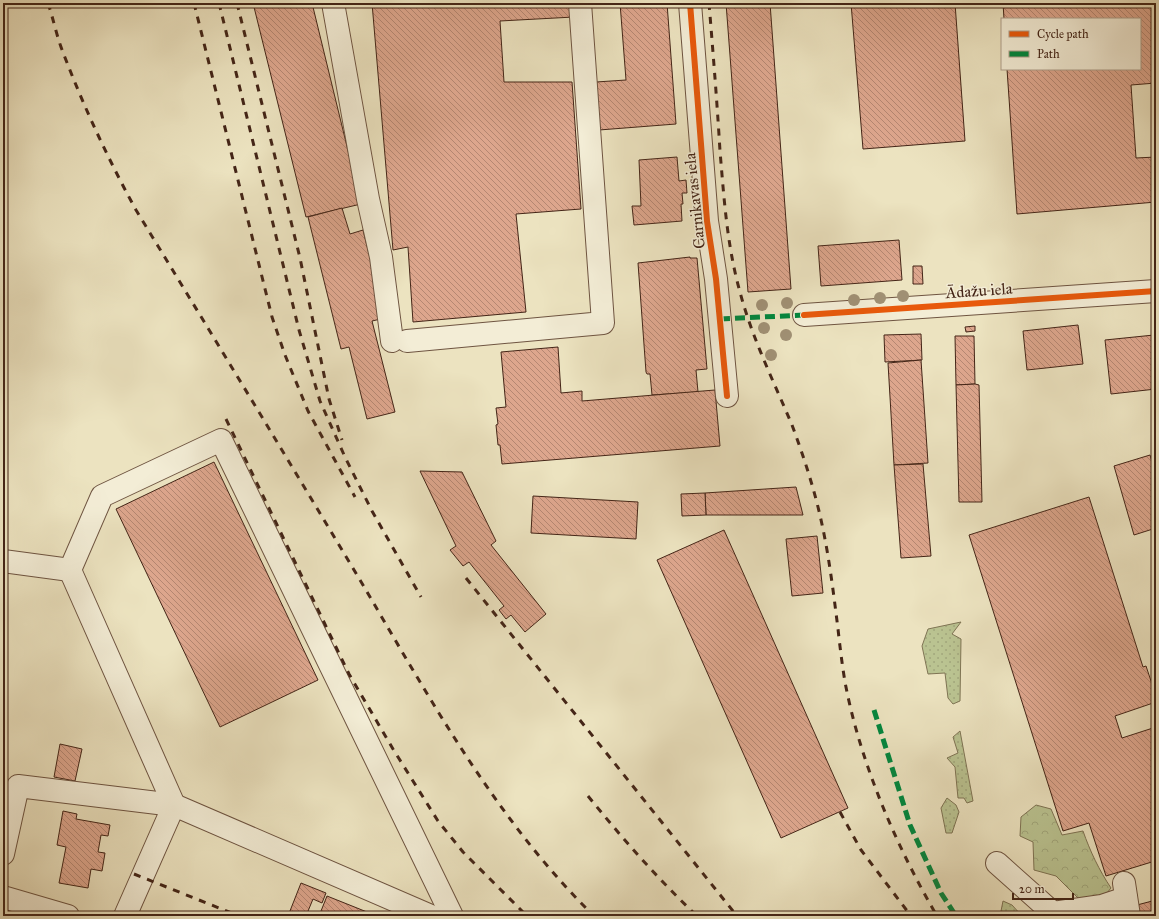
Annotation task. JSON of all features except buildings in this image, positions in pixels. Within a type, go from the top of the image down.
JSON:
[{"type":"street","points":[[333,3],[368,199],[380,258],[400,341],[603,324],[580,3]]},
{"type":"street","name":"Carnikavas iela","points":[[690,3],[707,220],[716,279],[727,396]]},
{"type":"street","name":"Ādažu iela","points":[[804,314],[1156,291]]},
{"type":"street","points":[[125,916],[174,805],[70,570],[102,496],[221,440],[452,916]]},
{"type":"street","points":[[3,561],[70,570]]},
{"type":"street","points":[[3,854],[18,786],[174,805],[431,916]]},
{"type":"street","points":[[997,862],[1050,914],[1102,906],[1126,899]]},
{"type":"street","points":[[3,897],[68,916]]},
{"type":"green space","points":[[961,622],[952,634],[961,639],[960,701],[953,704],[948,698],[945,673],[928,674],[922,646],[928,629]]},
{"type":"green space","points":[[960,731],[973,801],[967,803],[964,798],[958,798],[955,767],[947,758],[958,753],[953,737]]},
{"type":"green space","points":[[947,798],[956,805],[959,812],[952,833],[946,833],[941,808]]},
{"type":"green space","points":[[1036,805],[1051,809],[1062,835],[1083,831],[1095,860],[1111,888],[1102,899],[1087,907],[1056,876],[1034,870],[1033,842],[1020,836],[1021,817]]},
{"type":"green space","points":[[1003,901],[1012,905],[1022,916],[1010,916],[1009,913],[1001,911]]},
{"type":"railway","points":[[48,3],[61,47],[86,109],[136,210],[466,756],[526,839],[559,879],[594,916]]},
{"type":"railway","points":[[194,3],[272,317],[285,355],[308,411],[355,497]]},
{"type":"railway","points":[[219,3],[299,330],[320,401],[345,457],[372,511],[421,597]]},
{"type":"railway","points":[[237,3],[300,258],[329,399],[342,440]]},
{"type":"railway","points":[[709,3],[725,204],[729,240],[736,275],[751,326],[792,425],[806,466],[822,522],[830,568],[845,682],[860,742],[881,803],[907,861],[937,916]]},
{"type":"railway","points":[[226,419],[349,674],[393,749],[438,821],[463,852],[527,916]]},
{"type":"railway","points":[[466,578],[737,916]]},
{"type":"railway","points":[[588,796],[640,858],[697,916]]},
{"type":"railway","points":[[840,812],[861,850],[911,916]]},
{"type":"railway","points":[[134,874],[239,916]]},
{"type":"marked path","points":[[720,319],[804,315]]},
{"type":"marked path","points":[[874,710],[910,825],[941,893],[956,916]]},
{"type":"cycle path","points":[[690,3],[707,221],[716,279],[727,396]]},
{"type":"cycle path","points":[[804,315],[1156,291]]}]
